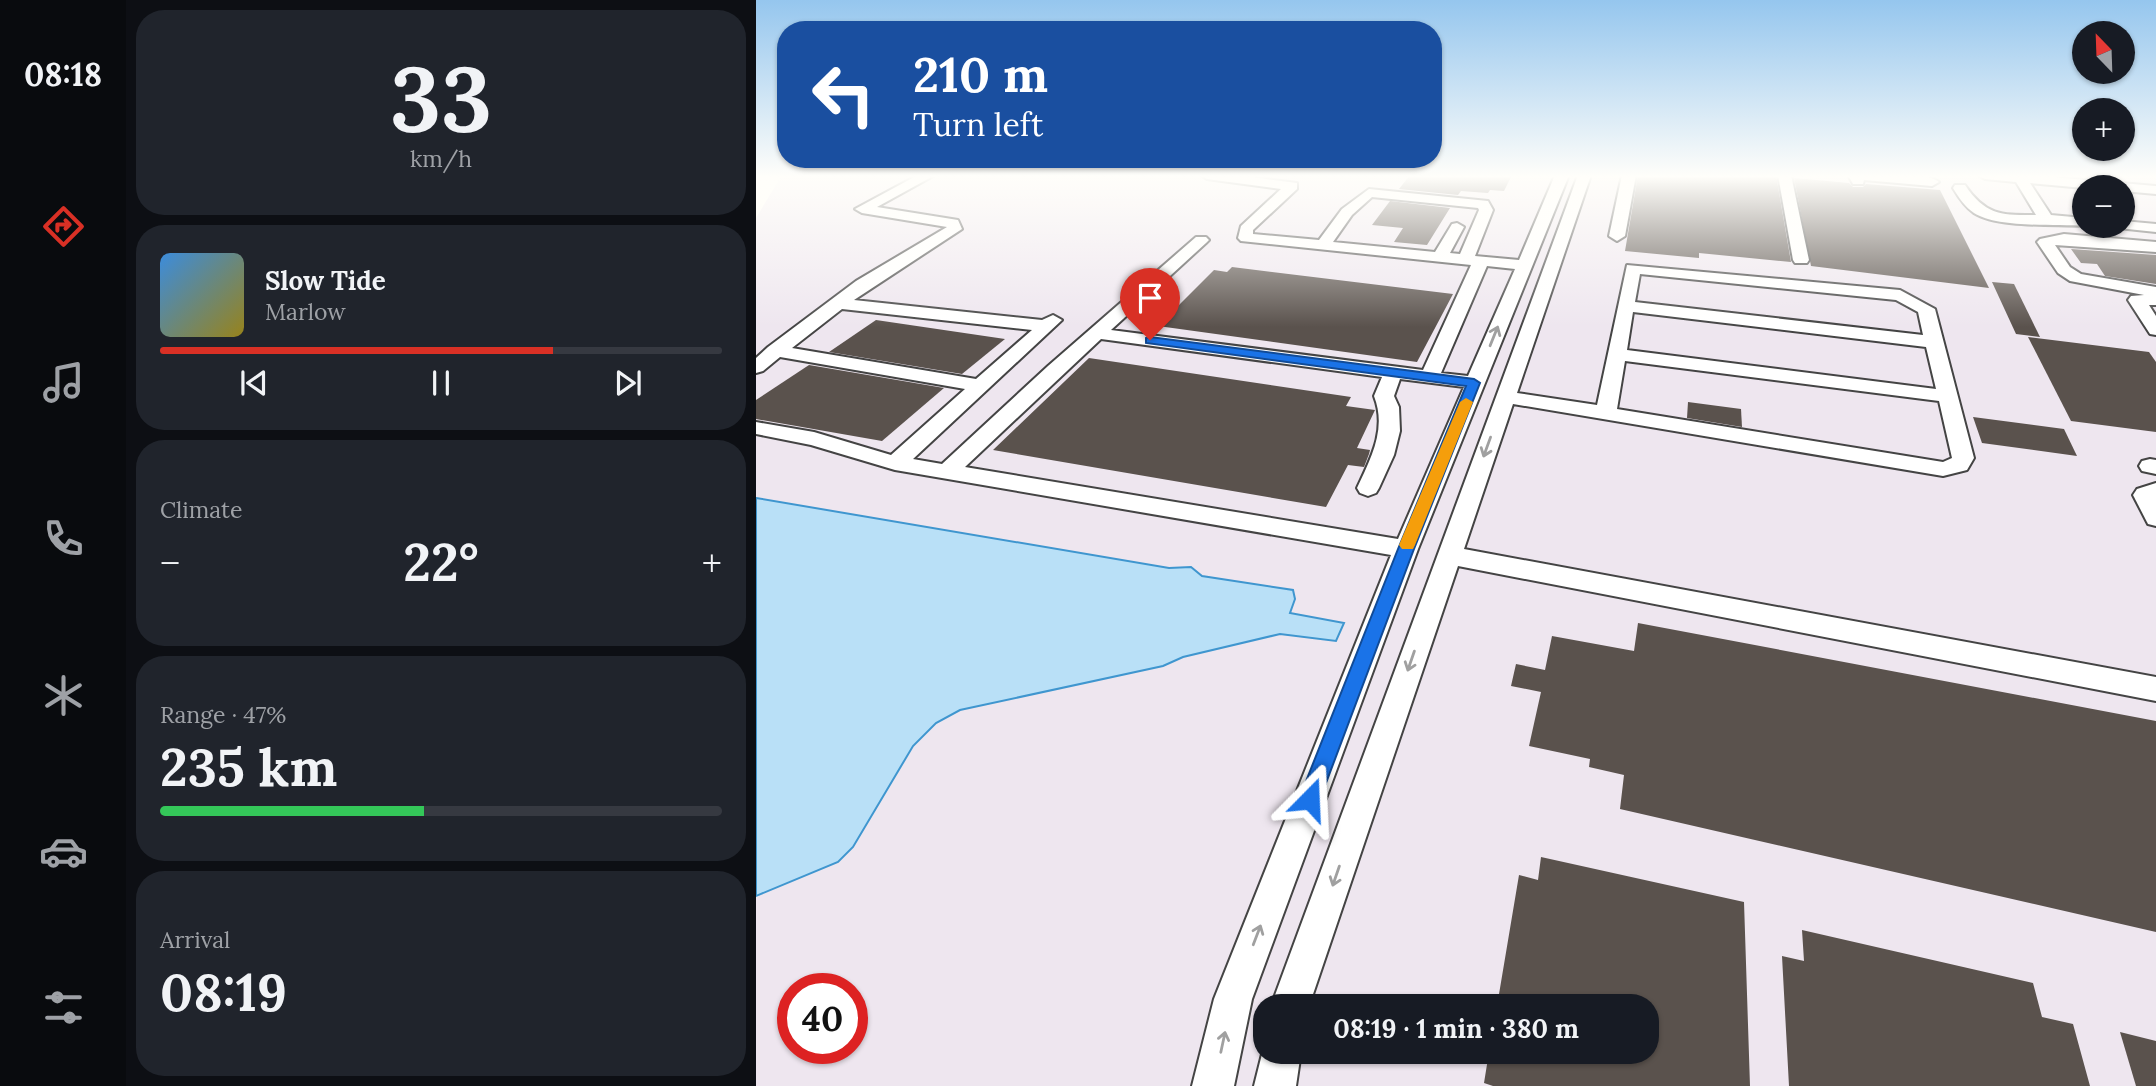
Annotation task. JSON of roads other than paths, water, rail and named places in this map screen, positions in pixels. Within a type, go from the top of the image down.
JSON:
[{"type":"street","points":[[756,367],[862,285],[955,229],[954,226]]},
{"type":"street","points":[[1249,226],[1245,229],[1246,237],[1323,246],[1443,251],[1523,265]]},
{"type":"street","points":[[1323,246],[1337,226]]},
{"type":"street","points":[[1443,251],[1457,226]]},
{"type":"street","points":[[1429,378],[1481,226]]},
{"type":"street","points":[[1213,1086],[1233,999],[1406,549],[1540,226]]},
{"type":"street","points":[[1294,994],[1566,226]]},
{"type":"street","points":[[1617,236],[1619,226]]},
{"type":"street","points":[[1794,226],[1801,260]]},
{"type":"street","points":[[2135,226],[2156,228]]},
{"type":"street","points":[[2156,247],[2064,239],[2045,242],[2064,270],[2076,278],[2156,292]]},
{"type":"street","points":[[949,470],[1201,240]]},
{"type":"street","points":[[1504,397],[1943,468],[1959,465],[1963,458],[1926,309],[1900,295],[1633,268],[1606,413]]},
{"type":"street","points":[[2156,300],[2137,300],[2156,330]]},
{"type":"street","points":[[838,303],[1049,323],[895,463]]},
{"type":"street","points":[[1626,306],[1934,342]]},
{"type":"street","points":[[1096,333],[1474,383]]},
{"type":"street","points":[[775,351],[979,385]]},
{"type":"street","points":[[1618,355],[1948,396]]},
{"type":"street","points":[[1368,488],[1387,445],[1392,414],[1384,396],[1393,373]]},
{"type":"street","points":[[756,428],[814,439],[895,463],[1406,549]]},
{"type":"street","points":[[2156,491],[2145,495],[2156,518]]},
{"type":"street","points":[[1448,555],[2156,689]]},
{"type":"street","points":[[1275,1086],[1279,1064]]},
{"type":"water","points":[[756,498],[1169,568],[1191,567],[1202,576],[1293,590],[1295,599],[1290,613],[1344,623],[1336,641],[1280,634],[1183,657],[1163,666],[960,710],[936,723],[913,746],[853,847],[838,862],[756,896]]}]
